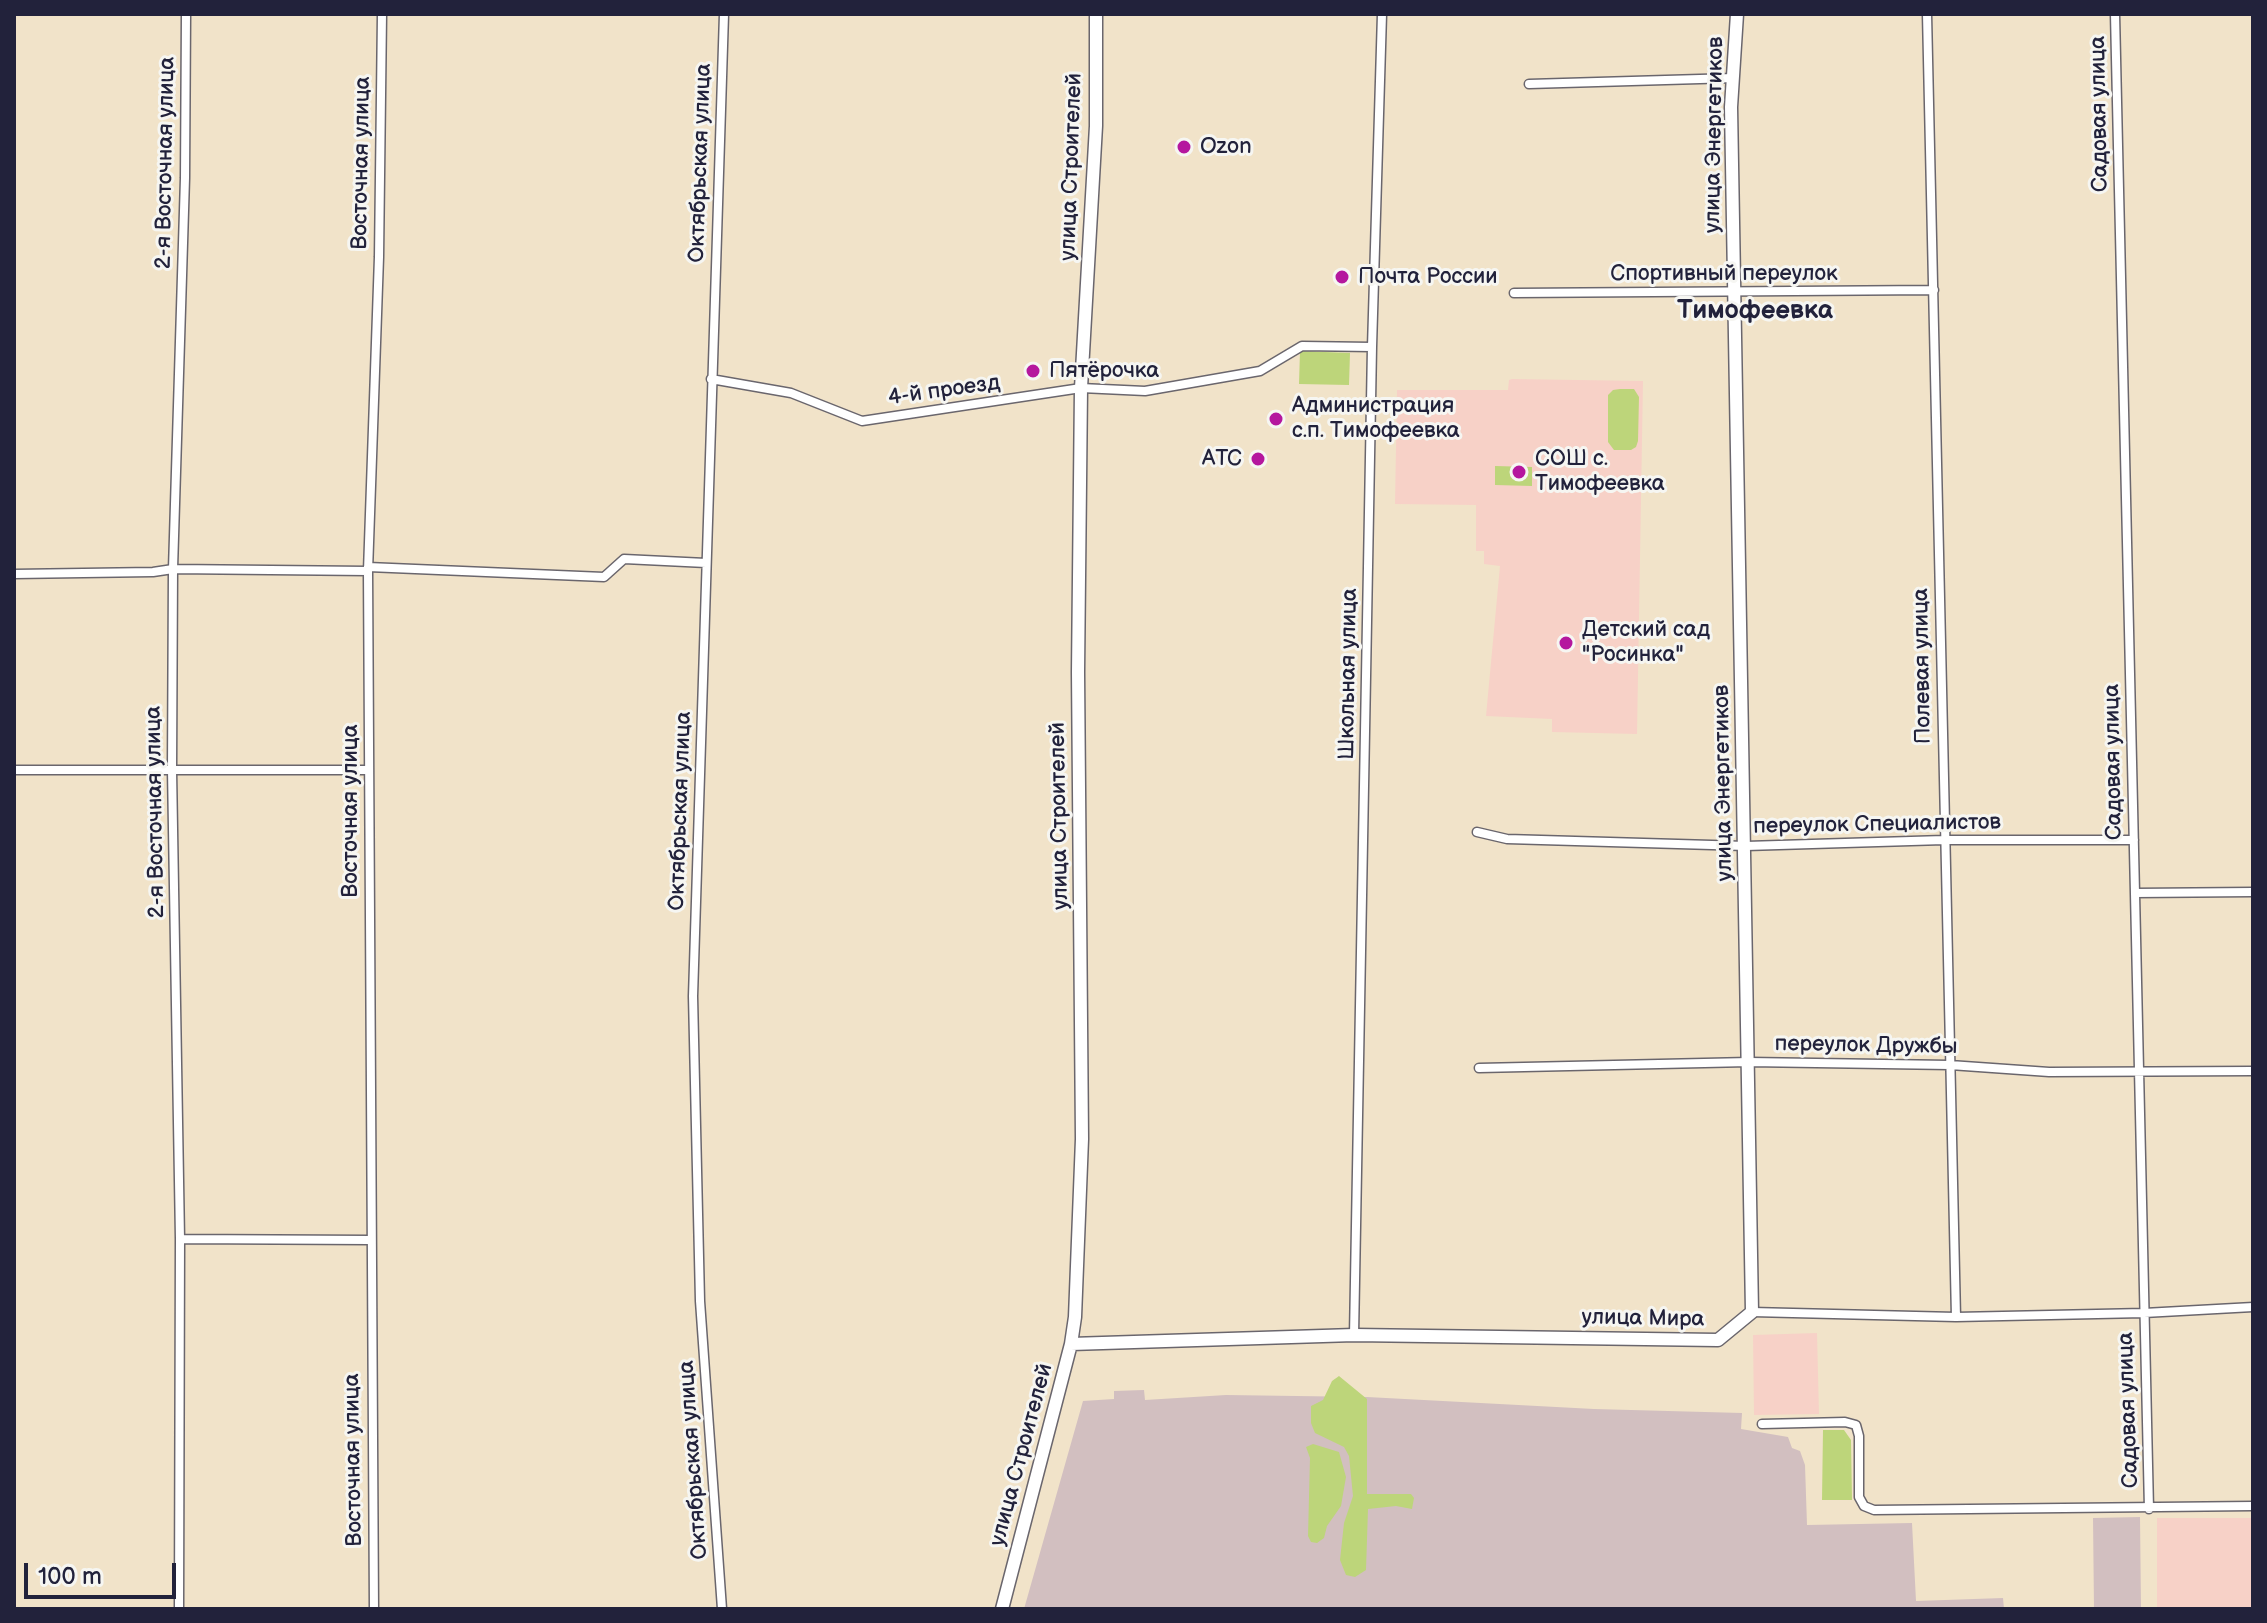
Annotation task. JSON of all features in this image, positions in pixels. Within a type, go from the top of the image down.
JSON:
[{"type":"street","name":"2-я Восточная улица","points":[[179,1609],[180,1239],[172,770],[173,569],[185,178],[186,14]]},
{"type":"street","name":"Восточная улица","points":[[374,1609],[368,569],[379,257],[382,14]]},
{"type":"street","name":"Октябрьская улица","points":[[722,1609],[700,1301],[693,1011],[724,14]]},
{"type":"street","name":"улица Строителей","points":[[1002,1609],[1071,1344],[1075,1317],[1082,1139],[1078,688],[1081,388],[1096,126],[1096,14]]},
{"type":"street","name":"Школьная улица","points":[[1354,1335],[1372,347],[1382,14]]},
{"type":"street","name":"улица Энергетиков","points":[[1737,14],[1731,107],[1752,1312]]},
{"type":"street","name":"Полевая улица","points":[[1927,14],[1956,1317]]},
{"type":"street","name":"Садовая улица","points":[[2115,14],[2149,1509]]},
{"type":"street","points":[[1529,84],[1734,78]]},
{"type":"street","name":"Спортивный переулок","points":[[1514,293],[1934,290]]},
{"type":"street","name":"4-й проезд","points":[[711,379],[791,393],[862,421],[1081,388],[1145,391],[1260,371],[1302,346],[1372,347]]},
{"type":"street","points":[[14,574],[173,569],[368,569],[604,577],[624,559],[706,563]]},
{"type":"street","points":[[14,770],[369,770]]},
{"type":"street","name":"переулок Специалистов","points":[[1477,832],[1507,839],[1746,846],[1944,840],[2134,840]]},
{"type":"street","points":[[2135,893],[2253,892]]},
{"type":"street","name":"переулок Дружбы","points":[[1479,1068],[1749,1062],[1950,1065],[2049,1072],[2253,1071]]},
{"type":"street","points":[[180,1239],[370,1240]]},
{"type":"street","points":[[1752,1312],[1956,1317],[2253,1307]]},
{"type":"street","name":"улица Мира","points":[[1071,1344],[1354,1335],[1718,1340],[1752,1312]]},
{"type":"street","points":[[1762,1424],[1845,1422],[1856,1425],[1859,1436],[1859,1497],[1864,1506],[1874,1510],[2253,1506]]},
{"type":"shaded area","name":"СОШ с. Тимофеевка","points":[[1509,380],[1643,381],[1637,734],[1552,732],[1552,719],[1486,716],[1500,566],[1484,564],[1484,551],[1476,551],[1476,505],[1395,504],[1397,390],[1508,390]]},
{"type":"shaded area","points":[[1817,1333],[1819,1414],[1754,1415],[1753,1335]]},
{"type":"shaded area","points":[[1144,1390],[1145,1400],[1226,1395],[1367,1397],[1742,1413],[1741,1429],[1788,1437],[1792,1448],[1800,1451],[1805,1465],[1807,1525],[1912,1523],[1916,1601],[2003,1598],[2004,1609],[1024,1609],[1083,1401],[1114,1399],[1114,1391]]},
{"type":"shaded area","points":[[2140,1517],[2141,1609],[2094,1609],[2093,1518]]},
{"type":"shaded area","points":[[2157,1518],[2253,1518],[2253,1609],[2157,1609]]},
{"type":"green space","points":[[1300,351],[1350,353],[1349,385],[1299,384]]},
{"type":"green space","points":[[1620,389],[1634,389],[1639,397],[1638,441],[1631,450],[1614,450],[1608,442],[1608,395]]},
{"type":"green space","points":[[1495,466],[1532,467],[1532,486],[1495,485]]},
{"type":"green space","points":[[1339,1376],[1367,1399],[1367,1494],[1411,1494],[1414,1498],[1412,1509],[1396,1506],[1368,1509],[1366,1570],[1355,1577],[1346,1575],[1340,1560],[1344,1523],[1353,1496],[1349,1456],[1344,1447],[1315,1433],[1311,1423],[1311,1406],[1323,1400],[1332,1381]]},
{"type":"green space","points":[[1823,1430],[1844,1430],[1851,1440],[1852,1500],[1822,1500]]},
{"type":"green space","points":[[1313,1444],[1339,1452],[1346,1477],[1341,1506],[1327,1526],[1324,1538],[1317,1543],[1311,1542],[1308,1536],[1310,1458],[1306,1447]]},
{"type":"place","name":"Ozon","points":[[1184,147]]},
{"type":"place","name":"Почта России","points":[[1342,277]]},
{"type":"place","name":"Пятёрочка","points":[[1033,371]]},
{"type":"place","name":"Администрация с.п. Тимофеевка","points":[[1276,419]]},
{"type":"place","name":"АТС","points":[[1258,459]]},
{"type":"place","name":"СОШ с. Тимофеевка","points":[[1519,472]]},
{"type":"place","name":"Детский сад \"Росинка\"","points":[[1566,643]]},
{"type":"district","name":"Тимофеевка","points":[[1755,311]]}]
